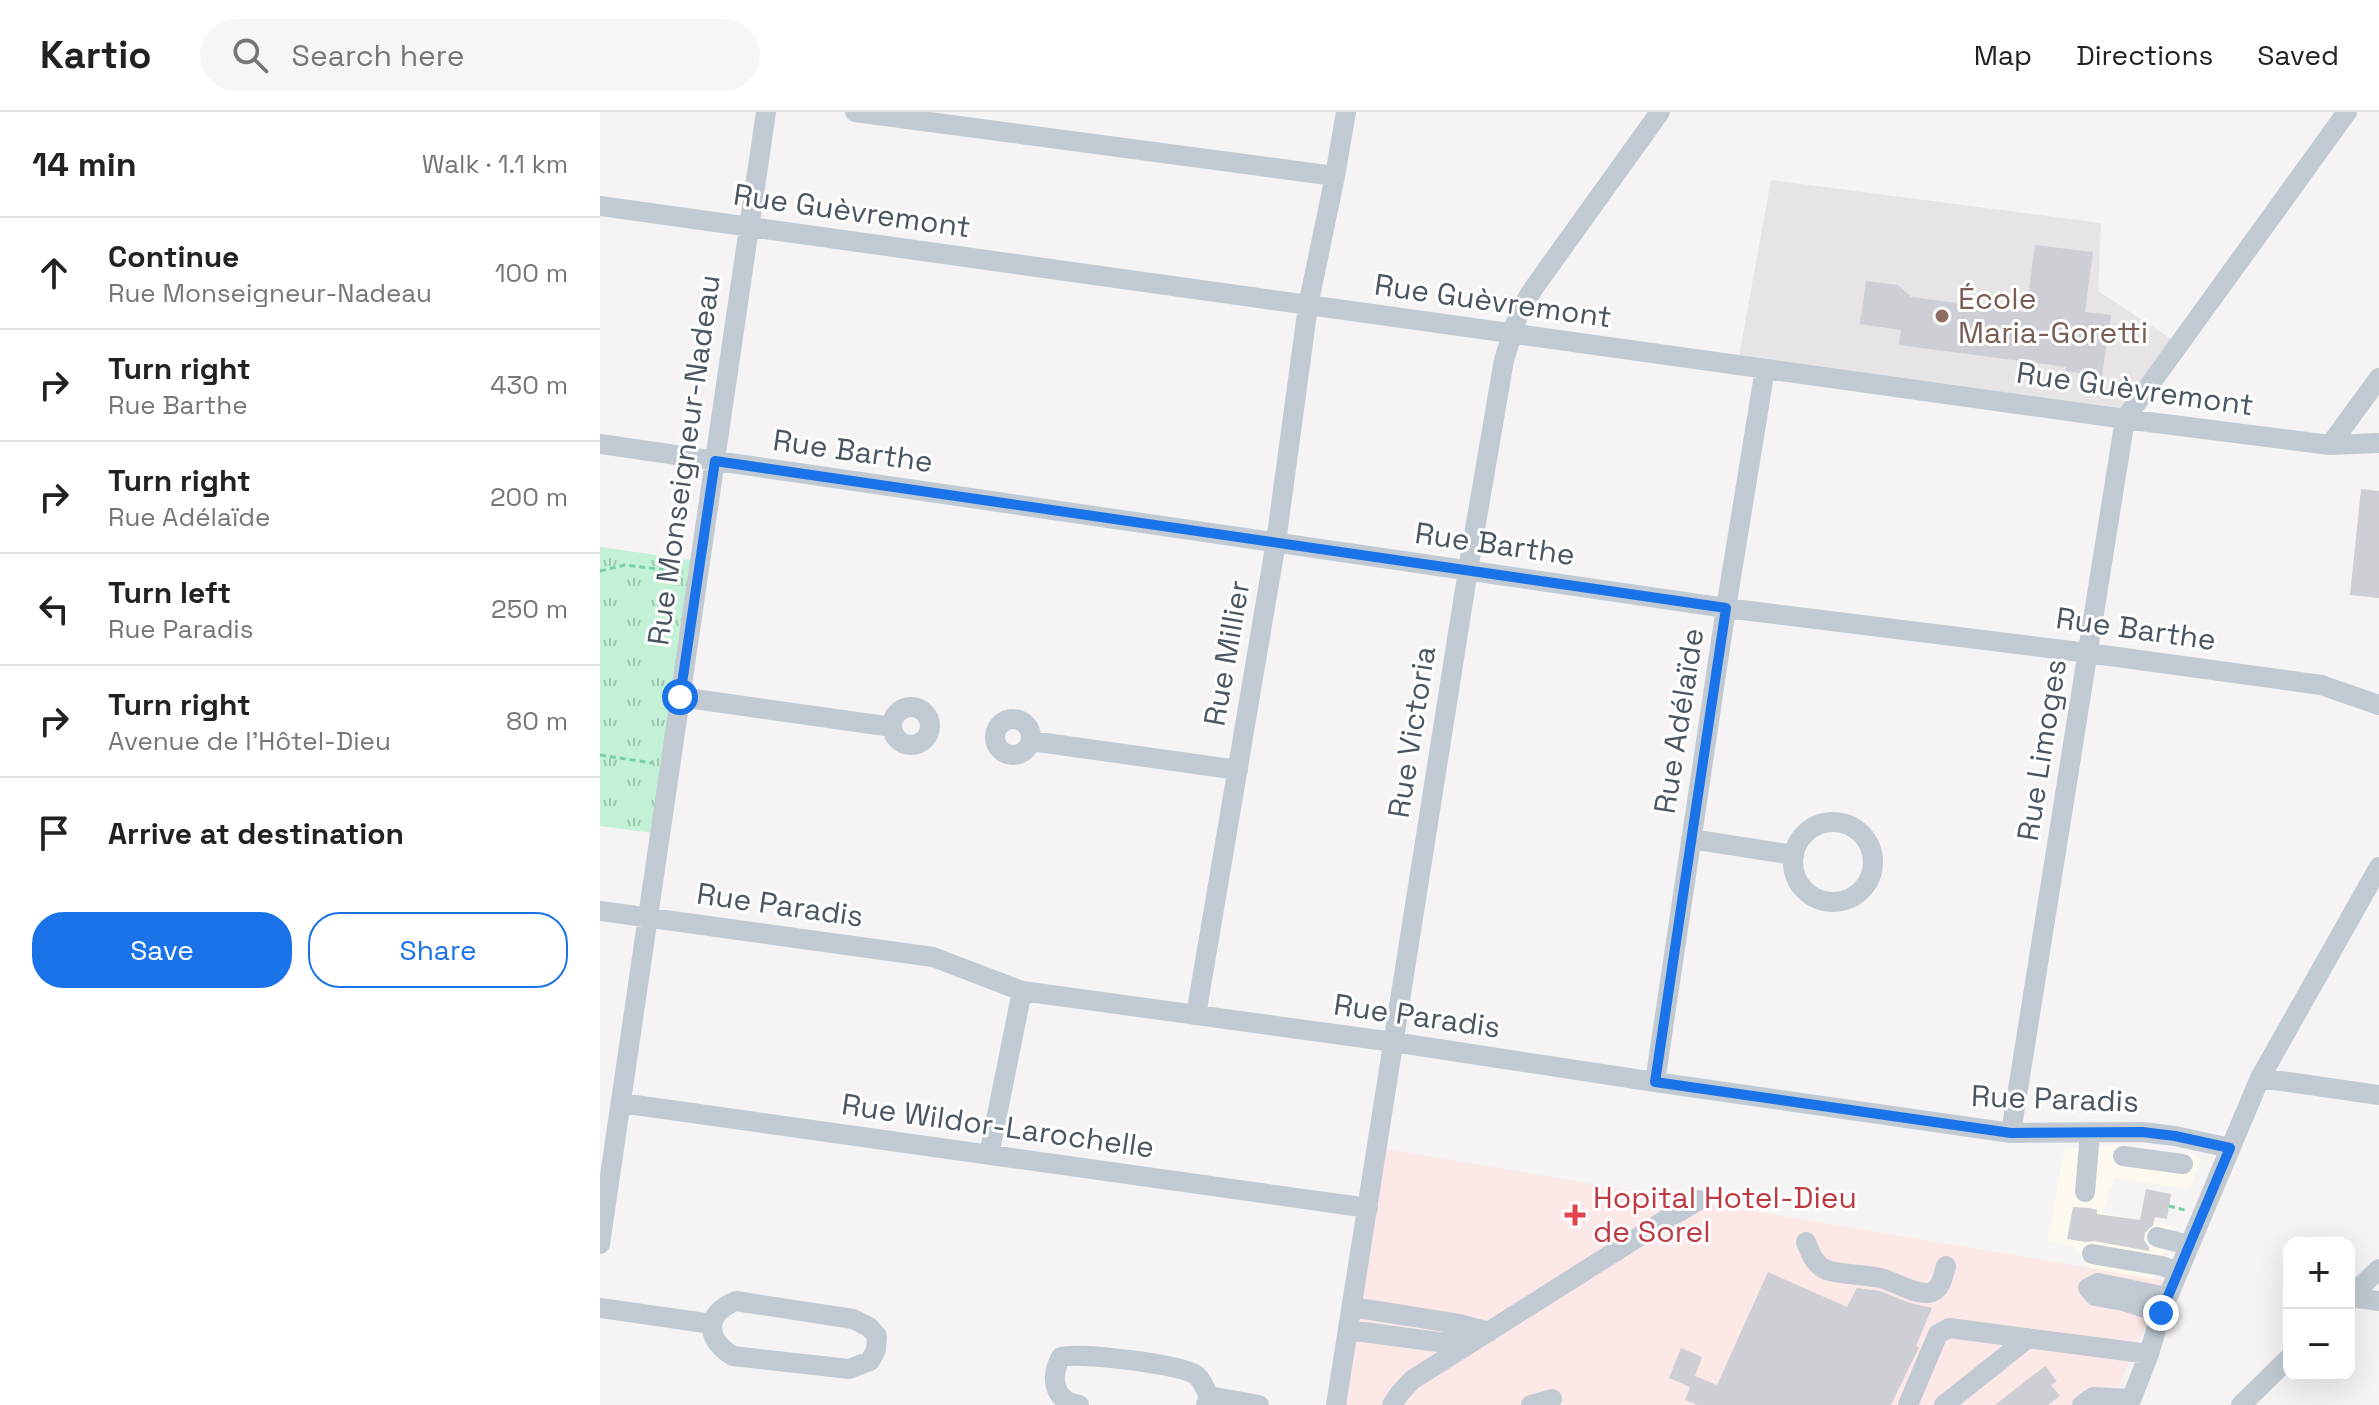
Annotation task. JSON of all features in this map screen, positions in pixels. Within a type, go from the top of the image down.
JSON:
[{"type":"street","name":"Rue Monseigneur-Nadeau","points":[[600,1244],[766,112]]},
{"type":"street","points":[[855,112],[1335,176]]},
{"type":"street","name":"Rue Millier","points":[[1196,1015],[1276,542],[1308,306],[1346,112]]},
{"type":"street","name":"Rue Victoria","points":[[1336,1405],[1504,360],[1518,313],[1533,289],[1660,112]]},
{"type":"street","name":"Rue Limoges","points":[[2011,1133],[2125,419],[2347,112]]},
{"type":"street","name":"Rue Guèvremont","points":[[600,206],[2125,419],[2330,445],[2379,443]]},
{"type":"street","name":"Rue Adélaïde","points":[[1655,1082],[1765,369]]},
{"type":"street","points":[[2330,445],[2379,378]]},
{"type":"street","name":"Rue Barthe","points":[[600,444],[1726,608],[2321,685],[2379,705]]},
{"type":"street","points":[[680,697],[892,727]]},
{"type":"street","points":[[1031,741],[1238,770]]},
{"type":"street","points":[[1691,839],[1794,855]]},
{"type":"street","points":[[2082,1405],[2093,1397],[2130,1402],[2164,1305],[2260,1078],[2379,867]]},
{"type":"street","name":"Rue Paradis","points":[[600,911],[933,957],[1022,991],[2011,1133],[2142,1132],[2230,1148]]},
{"type":"street","points":[[989,1155],[1022,991]]},
{"type":"street","points":[[2260,1078],[2379,1095]]},
{"type":"street","name":"Rue Wildor-Larochelle","points":[[621,1103],[1368,1208]]},
{"type":"street","points":[[2142,1132],[2131,1157],[2183,1164]]},
{"type":"street","points":[[2085,1192],[2090,1133]]},
{"type":"street","points":[[1392,1405],[1412,1380],[1462,1343],[1489,1332],[1699,1200]]},
{"type":"street","points":[[2157,1237],[2189,1245]]},
{"type":"street","points":[[1806,1242],[1814,1260],[1825,1270],[1882,1278],[1921,1293],[1935,1291],[1941,1284],[1946,1266]]},
{"type":"street","points":[[2092,1254],[2162,1266],[2178,1272]]},
{"type":"street","points":[[2355,1292],[2379,1269]]},
{"type":"street","points":[[2355,1299],[2379,1301]]},
{"type":"street","points":[[736,1301],[853,1319],[869,1327],[877,1336],[876,1350],[870,1361],[849,1369],[733,1356],[716,1343],[712,1324],[722,1307],[736,1301]]},
{"type":"street","points":[[600,1308],[712,1324]]},
{"type":"street","points":[[1350,1319],[1459,1324],[1489,1332]]},
{"type":"street","points":[[1350,1319],[1439,1333],[1462,1343]]},
{"type":"street","points":[[1908,1405],[1938,1334],[1949,1328],[2149,1354]]},
{"type":"street","points":[[1944,1405],[2028,1338]]},
{"type":"street","points":[[1079,1405],[1064,1400],[1057,1391],[1054,1378],[1061,1357],[1071,1354],[1184,1370],[1200,1378],[1208,1400],[1259,1405]]},
{"type":"street","points":[[2241,1405],[2283,1364]]},
{"type":"street","points":[[1531,1405],[1552,1399]]},
{"type":"path","points":[[600,571],[625,565],[698,574]]},
{"type":"path","points":[[600,755],[670,765]]},
{"type":"shaded area","name":"École Maria-Goretti","points":[[1771,180],[2101,223],[2098,291],[2176,342],[2127,416],[1738,362]]},
{"type":"shaded area","points":[[2116,1145],[2194,1154],[2201,1158],[2190,1189],[2114,1178],[2103,1213],[2175,1226],[2151,1283],[2098,1280],[2073,1246],[2048,1241],[2064,1149]]},
{"type":"shaded area","name":"Hopital Hotel-Dieu de Sorel","points":[[1386,1149],[2165,1281],[2110,1405],[1346,1405]]},
{"type":"green space","points":[[600,547],[700,561],[660,834],[600,826]]},
{"type":"building","points":[[2035,245],[2093,252],[2085,312],[2111,315],[2102,376],[2065,371],[2066,367],[1899,345],[1901,330],[1860,324],[1866,281],[1898,285],[1911,297],[2026,312]]},
{"type":"building","points":[[2361,489],[2379,491],[2379,598],[2350,595]]},
{"type":"building","points":[[2146,1189],[2171,1194],[2167,1219],[2155,1217],[2153,1225],[2145,1233],[2144,1240],[2149,1251],[2067,1239],[2073,1207],[2140,1220]]},
{"type":"building","points":[[1768,1272],[1847,1307],[1857,1288],[1880,1291],[1932,1308],[1916,1346],[1919,1347],[1891,1405],[1697,1405],[1685,1400],[1690,1387],[1669,1378],[1681,1348],[1702,1357],[1695,1376],[1717,1385]]},
{"type":"building","points":[[2045,1366],[2057,1381],[2051,1385],[2060,1396],[2048,1405],[1995,1405]]},
{"type":"place","name":"École Maria-Goretti","points":[[1942,316]]},
{"type":"place","name":"Hopital Hotel-Dieu de Sorel","points":[[1575,1215]]},
{"type":"route","points":[[680,697],[715,461],[1726,608],[1655,1082],[2011,1133],[2142,1132],[2230,1148],[2161,1313]]}]
